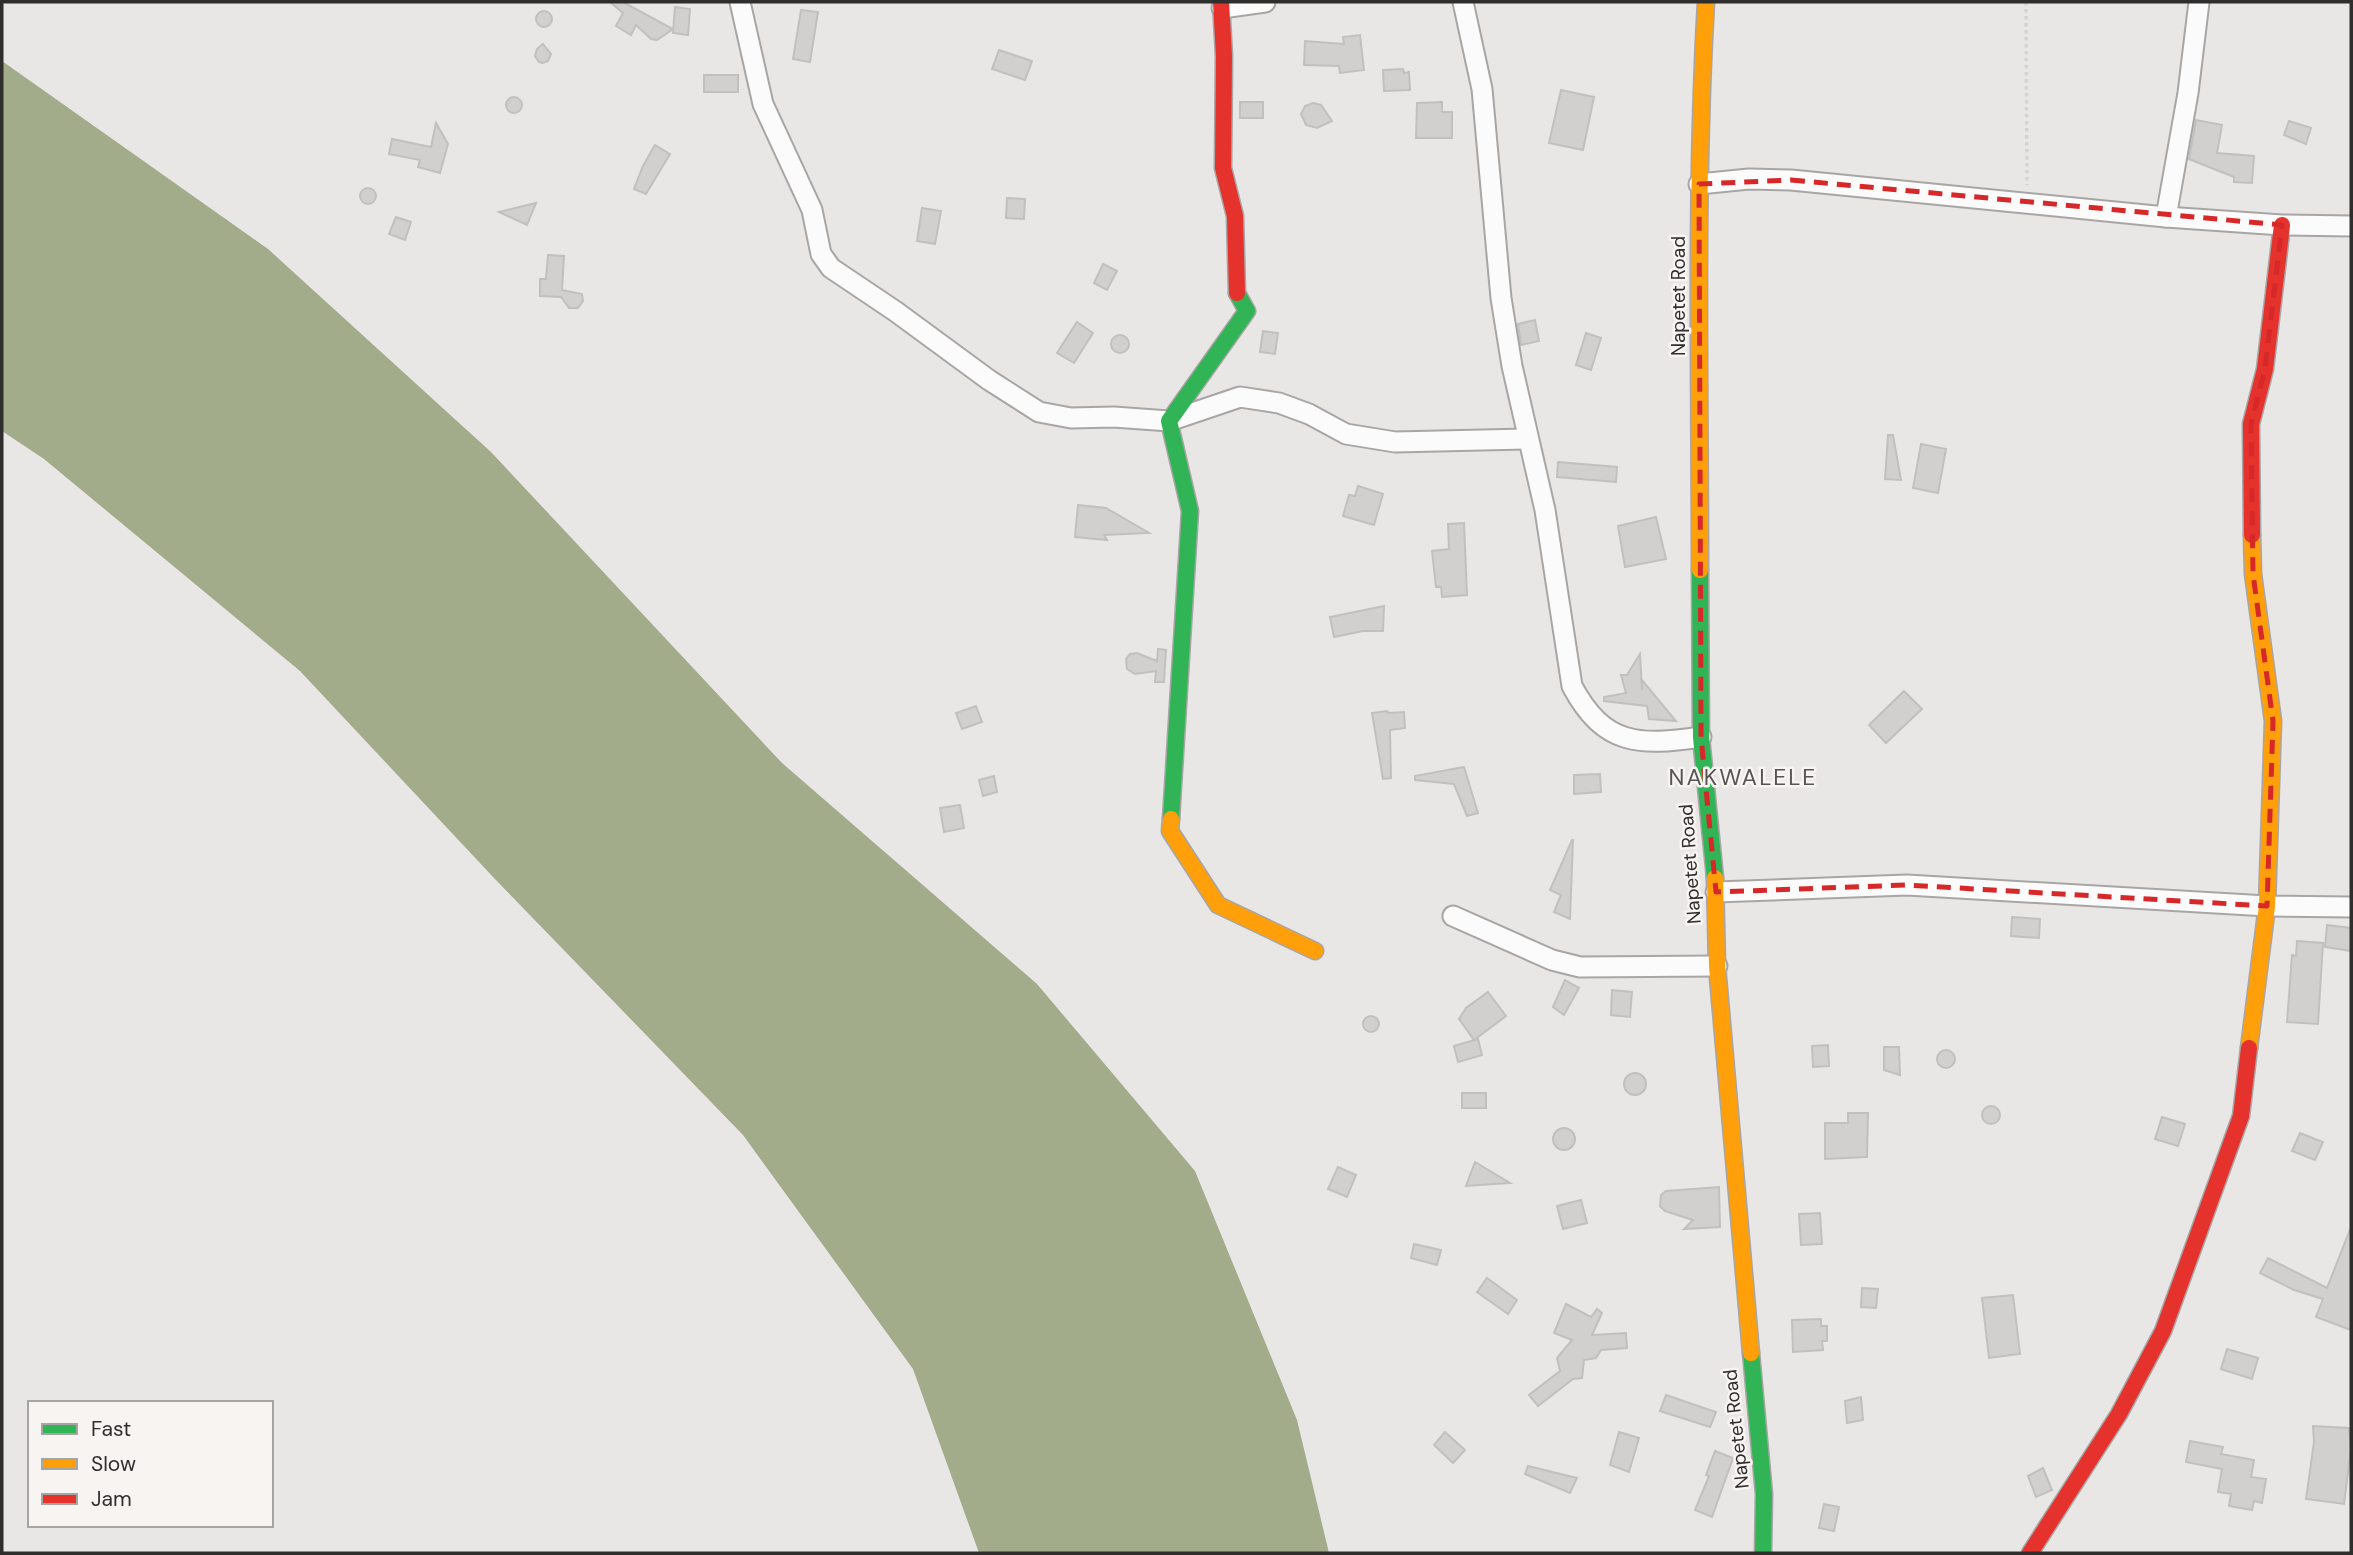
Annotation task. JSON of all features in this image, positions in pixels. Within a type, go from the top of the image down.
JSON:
[{"type":"street","points":[[740,2],[763,104],[812,210],[821,254],[831,268],[989,380],[1039,412],[1071,418],[1114,417],[1169,421],[1240,397],[1279,403],[1310,414],[1346,434],[1395,442],[1528,439]]},
{"type":"street","points":[[1265,2],[1222,5],[1223,168],[1235,216],[1237,296],[1247,310],[1169,421],[1190,511],[1170,831],[1218,905],[1315,951]]},
{"type":"street","points":[[1463,2],[1482,89],[1501,298],[1512,366],[1545,510],[1572,686],[1581,702],[1609,732],[1623,737],[1662,742],[1701,737]]},
{"type":"street","name":"Napetet Road","points":[[1706,2],[1699,184],[1701,737],[1716,892],[1717,967],[1764,1494],[1763,1553]]},
{"type":"street","points":[[2166,217],[2188,93],[2199,2]]},
{"type":"street","points":[[1699,184],[1749,179],[1791,180],[2166,217],[2282,225],[2351,226]]},
{"type":"street","points":[[2030,1553],[2119,1414],[2163,1331],[2241,1116],[2267,906],[2273,721],[2253,574],[2251,424],[2265,369],[2282,225]]},
{"type":"street","points":[[1716,892],[1907,885],[2267,906],[2351,907]]},
{"type":"street","points":[[1453,916],[1552,960],[1580,967],[1717,967]]},
{"type":"path","points":[[2026,2],[2027,202]]},
{"type":"highlighted area","points":[[1791,180],[2282,225],[2265,369],[2251,424],[2253,574],[2273,721],[2267,906],[1907,885],[1716,892],[1701,737],[1699,184]]},
{"type":"shaded area","points":[[2,61],[268,249],[491,452],[782,763],[1037,984],[1195,1171],[1297,1420],[1329,1553],[979,1553],[913,1369],[743,1135],[494,878],[300,671],[44,459],[2,431]]},
{"type":"building","points":[[610,2],[623,2],[673,29],[657,40],[651,39],[636,25],[631,35],[616,26],[623,13]]},
{"type":"building","points":[[675,7],[690,9],[688,35],[673,33]]},
{"type":"building","points":[[801,10],[818,12],[810,62],[793,59]]},
{"type":"building","points":[[541,11],[547,11],[552,19],[550,25],[541,27],[536,22],[536,16]]},
{"type":"building","points":[[1360,35],[1364,70],[1340,73],[1339,66],[1304,65],[1305,41],[1344,44],[1343,37]]},
{"type":"building","points":[[543,44],[551,54],[548,61],[543,63],[535,56],[537,49]]},
{"type":"building","points":[[999,50],[1032,61],[1025,80],[992,69]]},
{"type":"building","points":[[1403,69],[1404,73],[1409,72],[1410,90],[1384,91],[1383,70]]},
{"type":"building","points":[[704,75],[738,75],[738,92],[704,92]]},
{"type":"building","points":[[1561,90],[1594,97],[1583,150],[1549,143]]},
{"type":"building","points":[[511,97],[517,97],[522,105],[520,111],[511,113],[506,108],[506,102]]},
{"type":"building","points":[[1240,102],[1263,102],[1263,118],[1240,118]]},
{"type":"building","points":[[1442,102],[1442,112],[1452,112],[1452,138],[1416,138],[1417,103]]},
{"type":"building","points":[[1313,103],[1321,105],[1332,121],[1317,128],[1306,125],[1301,114],[1305,106]]},
{"type":"building","points":[[2196,120],[2222,125],[2217,153],[2254,156],[2252,183],[2234,182],[2234,177],[2189,159]]},
{"type":"building","points":[[2289,121],[2311,128],[2306,144],[2284,135]]},
{"type":"building","points":[[436,123],[448,144],[440,173],[418,167],[420,160],[389,154],[392,139],[431,147]]},
{"type":"building","points":[[655,145],[670,154],[646,194],[634,189]]},
{"type":"building","points":[[365,188],[371,188],[376,196],[374,202],[365,204],[360,199],[360,193]]},
{"type":"building","points":[[1007,198],[1025,199],[1024,219],[1006,218]]},
{"type":"building","points":[[536,203],[527,225],[499,212]]},
{"type":"building","points":[[922,208],[941,211],[935,244],[917,241]]},
{"type":"building","points":[[396,217],[411,222],[405,240],[389,234]]},
{"type":"building","points":[[548,255],[564,256],[562,290],[582,294],[583,301],[578,308],[569,308],[561,297],[540,296],[540,279],[546,279]]},
{"type":"building","points":[[1103,264],[1117,271],[1107,290],[1094,283]]},
{"type":"building","points":[[1535,320],[1539,341],[1521,345],[1518,324]]},
{"type":"building","points":[[1077,322],[1093,333],[1074,363],[1057,353]]},
{"type":"building","points":[[1263,331],[1278,333],[1275,354],[1260,352]]},
{"type":"building","points":[[1586,333],[1601,338],[1591,370],[1576,365]]},
{"type":"building","points":[[1120,335],[1128,340],[1129,344],[1124,352],[1120,353],[1112,348],[1111,344],[1116,336]]},
{"type":"building","points":[[1888,435],[1893,435],[1901,480],[1885,479]]},
{"type":"building","points":[[1921,444],[1946,449],[1938,493],[1913,488]]},
{"type":"building","points":[[1558,462],[1617,467],[1616,482],[1557,477]]},
{"type":"building","points":[[1358,486],[1383,494],[1374,525],[1343,516],[1349,495],[1355,496]]},
{"type":"building","points":[[1078,505],[1106,508],[1149,533],[1104,535],[1107,540],[1075,537]]},
{"type":"building","points":[[1656,517],[1666,559],[1625,567],[1618,526]]},
{"type":"building","points":[[1464,523],[1467,595],[1442,597],[1441,587],[1436,587],[1432,551],[1449,549],[1448,524]]},
{"type":"building","points":[[1384,606],[1383,631],[1363,631],[1334,637],[1330,617]]},
{"type":"building","points":[[1158,649],[1166,650],[1164,682],[1155,682],[1156,671],[1135,674],[1127,669],[1126,659],[1130,654],[1137,653],[1157,661]]},
{"type":"building","points":[[1640,654],[1642,690],[1642,680],[1676,721],[1649,719],[1647,706],[1604,701],[1604,697],[1626,693],[1621,675],[1627,675]]},
{"type":"building","points":[[1904,691],[1922,709],[1886,743],[1869,725]]},
{"type":"building","points":[[976,706],[982,722],[962,729],[956,713]]},
{"type":"building","points":[[1404,712],[1405,728],[1390,730],[1391,778],[1383,779],[1372,713]]},
{"type":"building","points":[[1464,767],[1478,813],[1467,816],[1454,784],[1415,780],[1415,776]]},
{"type":"building","points":[[1600,774],[1601,792],[1574,794],[1574,775]]},
{"type":"building","points":[[994,776],[997,792],[983,796],[979,780]]},
{"type":"building","points":[[960,805],[964,828],[944,832],[940,808]]},
{"type":"building","points":[[1572,840],[1570,919],[1554,912],[1561,895],[1550,890]]},
{"type":"building","points":[[2012,917],[2040,919],[2039,938],[2011,936]]},
{"type":"building","points":[[2327,925],[2351,928],[2351,951],[2325,947]]},
{"type":"building","points":[[2297,941],[2323,943],[2318,1024],[2287,1022],[2292,955],[2296,956]]},
{"type":"building","points":[[1565,980],[1579,988],[1564,1015],[1553,1007]]},
{"type":"building","points":[[1612,990],[1632,992],[1630,1017],[1611,1015]]},
{"type":"building","points":[[1488,992],[1506,1016],[1474,1040],[1459,1019],[1466,1008]]},
{"type":"building","points":[[1371,1016],[1377,1018],[1377,1030],[1371,1032],[1365,1030],[1363,1024],[1365,1018]]},
{"type":"building","points":[[1478,1039],[1482,1055],[1458,1062],[1454,1046]]},
{"type":"building","points":[[1828,1045],[1829,1066],[1813,1067],[1812,1046]]},
{"type":"building","points":[[1884,1047],[1899,1047],[1900,1075],[1884,1070]]},
{"type":"building","points":[[1946,1050],[1952,1053],[1955,1059],[1952,1065],[1946,1068],[1940,1065],[1937,1059],[1940,1053]]},
{"type":"building","points":[[1635,1073],[1643,1076],[1646,1084],[1643,1092],[1635,1095],[1627,1092],[1624,1084],[1627,1076]]},
{"type":"building","points":[[1462,1093],[1486,1093],[1486,1108],[1462,1108]]},
{"type":"building","points":[[1991,1106],[1997,1109],[2000,1115],[1997,1121],[1991,1124],[1985,1121],[1982,1115],[1985,1109]]},
{"type":"building","points":[[1848,1113],[1868,1113],[1867,1157],[1825,1159],[1825,1123],[1848,1123]]},
{"type":"building","points":[[2162,1117],[2185,1124],[2178,1146],[2155,1139]]},
{"type":"building","points":[[1564,1128],[1572,1131],[1575,1139],[1572,1147],[1564,1150],[1556,1147],[1553,1139],[1556,1131]]},
{"type":"building","points":[[2300,1133],[2323,1142],[2315,1160],[2292,1151]]},
{"type":"building","points":[[1475,1162],[1510,1183],[1466,1186]]},
{"type":"building","points":[[1338,1167],[1356,1175],[1347,1197],[1328,1189]]},
{"type":"building","points":[[1719,1187],[1720,1227],[1684,1229],[1693,1220],[1665,1211],[1660,1206],[1661,1195],[1666,1191]]},
{"type":"building","points":[[1581,1200],[1587,1223],[1563,1229],[1557,1206]]},
{"type":"building","points":[[1820,1213],[1822,1244],[1801,1245],[1799,1214]]},
{"type":"building","points":[[2351,1227],[2351,1330],[2316,1317],[2323,1299],[2294,1290],[2260,1273],[2268,1258],[2327,1288]]},
{"type":"building","points":[[1414,1244],[1441,1250],[1437,1265],[1411,1258]]},
{"type":"building","points":[[1487,1278],[1517,1300],[1508,1314],[1477,1292]]},
{"type":"building","points":[[1862,1288],[1878,1289],[1876,1308],[1861,1307]]},
{"type":"building","points":[[2013,1295],[2020,1354],[1989,1358],[1982,1298]]},
{"type":"building","points":[[1566,1304],[1591,1317],[1597,1309],[1602,1313],[1592,1335],[1626,1333],[1627,1348],[1601,1350],[1596,1358],[1584,1360],[1582,1378],[1573,1379],[1538,1406],[1529,1395],[1560,1371],[1557,1358],[1572,1340],[1554,1333]]},
{"type":"building","points":[[1821,1319],[1821,1326],[1827,1326],[1827,1341],[1822,1341],[1823,1350],[1793,1352],[1792,1320]]},
{"type":"building","points":[[2227,1349],[2258,1358],[2252,1379],[2221,1369]]},
{"type":"building","points":[[1666,1395],[1716,1412],[1710,1427],[1660,1411]]},
{"type":"building","points":[[1861,1397],[1863,1420],[1847,1423],[1845,1401]]},
{"type":"building","points":[[2313,1426],[2349,1428],[2351,1449],[2344,1504],[2306,1499],[2314,1442]]},
{"type":"building","points":[[1445,1432],[1465,1450],[1453,1463],[1434,1445]]},
{"type":"building","points":[[1619,1432],[1639,1438],[1629,1472],[1610,1465]]},
{"type":"building","points":[[2190,1441],[2223,1447],[2221,1454],[2254,1460],[2251,1477],[2266,1479],[2262,1503],[2254,1501],[2252,1510],[2229,1506],[2231,1494],[2218,1492],[2222,1469],[2186,1462]]},
{"type":"building","points":[[1715,1451],[1733,1458],[1712,1517],[1695,1510],[1709,1476],[1706,1475]]},
{"type":"building","points":[[1528,1466],[1577,1478],[1570,1493],[1525,1474]]},
{"type":"building","points":[[2043,1468],[2052,1490],[2036,1497],[2028,1476]]},
{"type":"building","points":[[1824,1504],[1839,1507],[1834,1531],[1819,1528]]},
{"type":"traffic: fast","points":[[1171,819],[1190,511],[1169,421],[1247,311],[1237,293]]},
{"type":"traffic: fast","points":[[1700,570],[1701,737],[1715,878]]},
{"type":"traffic: fast","points":[[1751,1353],[1764,1494],[1763,1553]]},
{"type":"traffic: slow","points":[[1700,570],[1699,215],[1706,2]]},
{"type":"traffic: slow","points":[[2249,1048],[2267,906],[2273,721],[2253,574],[2252,535]]},
{"type":"traffic: slow","points":[[1171,819],[1170,831],[1218,905],[1315,951]]},
{"type":"traffic: slow","points":[[1715,878],[1717,966],[1751,1353]]},
{"type":"traffic: jam","points":[[1221,2],[1224,56],[1223,168],[1235,216],[1237,293]]},
{"type":"traffic: jam","points":[[2252,535],[2251,424],[2265,369],[2282,225]]},
{"type":"traffic: jam","points":[[2030,1553],[2119,1414],[2163,1331],[2241,1116],[2249,1048]]},
{"type":"district","name":"NAKWALELE","points":[[1743,777]]}]
